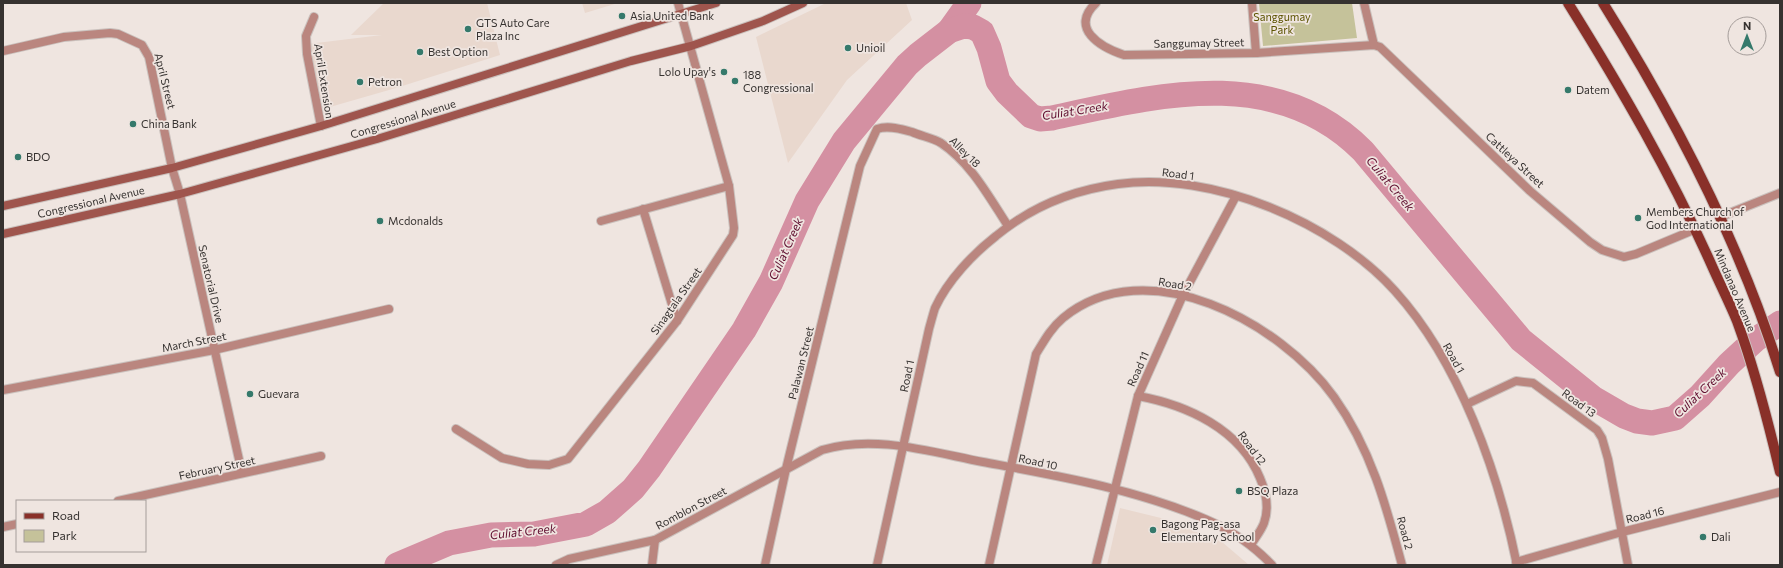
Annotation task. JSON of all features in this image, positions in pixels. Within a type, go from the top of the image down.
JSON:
[{"type":"main road","name":"Congressional Avenue","points":[[3,206],[172,168],[320,126],[682,15],[716,3]]},
{"type":"main road","name":"Congressional Avenue","points":[[3,234],[180,194],[377,139],[631,61],[691,46],[763,21],[803,3]]},
{"type":"main road","name":"Mindanao Avenue","points":[[1568,3],[1645,130],[1696,229],[1736,320],[1755,375],[1780,472]]},
{"type":"main road","name":"Mindanao Avenue","points":[[1603,3],[1631,48],[1674,124],[1720,217],[1760,312],[1779,370]]},
{"type":"street","points":[[678,3],[682,15]]},
{"type":"street","name":"Sanggumay Street","points":[[1096,3],[1091,8],[1085,19],[1086,26],[1090,33],[1105,47],[1124,54],[1256,53],[1374,45]]},
{"type":"street","points":[[1252,3],[1256,53]]},
{"type":"street","points":[[1364,3],[1374,45]]},
{"type":"street","name":"Sinagtala Street","points":[[456,429],[502,458],[528,464],[549,465],[568,459],[677,321],[733,235],[734,228],[729,186],[682,15]]},
{"type":"street","name":"April Extension","points":[[314,17],[306,36],[307,54],[320,126]]},
{"type":"street","name":"April Street","points":[[3,51],[64,37],[110,33],[124,36],[142,45],[149,56],[172,168],[180,194]]},
{"type":"street","name":"Cattleya Street","points":[[1374,45],[1380,48],[1530,191],[1590,242],[1602,250],[1624,256],[1636,254],[1696,229]]},
{"type":"street","name":"Alley 18","points":[[860,166],[877,129],[892,127],[907,130],[940,143],[956,155],[968,168],[1008,226]]},
{"type":"street","name":"Palawan Street","points":[[765,565],[786,469],[860,166]]},
{"type":"street","name":"Road 1","points":[[877,565],[925,343],[936,308],[950,284],[967,263],[987,243],[1008,226],[1034,210],[1061,198],[1090,189],[1119,184],[1149,182],[1179,184],[1236,196],[1263,205],[1311,227],[1334,240],[1376,272],[1411,310],[1426,332],[1467,404],[1497,486],[1516,563]]},
{"type":"street","points":[[601,221],[729,186]]},
{"type":"street","points":[[1720,217],[1780,193]]},
{"type":"street","name":"Senatorial Drive","points":[[180,194],[242,474]]},
{"type":"street","name":"Road 11","points":[[1096,565],[1138,396],[1183,295],[1236,196]]},
{"type":"street","points":[[643,209],[677,321]]},
{"type":"street","name":"Road 2","points":[[989,565],[1036,354],[1050,332],[1063,318],[1078,308],[1096,299],[1138,291],[1183,295],[1222,308],[1258,327],[1288,348],[1320,379],[1344,412],[1359,438],[1373,469],[1388,514],[1402,565]]},
{"type":"street","name":"March Street","points":[[3,390],[214,350],[389,309]]},
{"type":"street","name":"Road 13","points":[[1467,404],[1516,381],[1533,383],[1597,430],[1602,438],[1608,459],[1628,565]]},
{"type":"street","name":"Road 12","points":[[1138,396],[1154,399],[1193,413],[1227,433],[1244,451],[1258,474],[1264,488],[1266,498],[1264,524],[1251,545]]},
{"type":"street","name":"Road 10","points":[[786,469],[822,450],[834,446],[861,443],[903,447],[1011,467],[1114,488],[1205,519],[1226,529],[1251,545],[1272,565]]},
{"type":"street","name":"February Street","points":[[123,500],[321,456]]},
{"type":"street","name":"Romblon Street","points":[[556,565],[569,559],[655,540],[786,469]]},
{"type":"street","name":"Road 16","points":[[1516,563],[1622,532],[1780,492]]},
{"type":"street","points":[[3,527],[16,524]]},
{"type":"street","points":[[652,565],[655,540]]},
{"type":"shaded area","points":[[384,3],[487,3],[500,55],[396,88],[323,109],[308,44],[382,35],[351,35]]},
{"type":"shaded area","points":[[582,3],[618,3],[585,13]]},
{"type":"shaded area","points":[[826,3],[906,3],[912,20],[847,80],[788,163],[756,37]]},
{"type":"shaded area","name":"Bagong Pag-asa Elementary School","points":[[1120,508],[1161,518],[1222,542],[1249,565],[1107,565]]},
{"type":"green space","name":"Sanggumay Park","points":[[1259,3],[1352,3],[1357,38],[1263,46]]},
{"type":"waterway","points":[[949,31],[969,3]]},
{"type":"waterway","name":"Culiat Creek","points":[[397,565],[449,543],[491,535],[534,534],[586,524],[607,512],[633,489],[649,469],[744,330],[771,282],[807,201],[844,141],[907,65],[949,31],[964,26],[973,27],[982,32],[989,48],[998,81],[1007,93],[1031,116],[1040,119],[1052,118],[1133,101],[1174,95],[1215,93],[1255,96],[1293,106],[1329,124],[1363,151],[1521,340],[1593,398],[1624,416],[1637,421],[1652,423],[1675,418],[1700,396],[1729,364],[1755,340],[1780,323]]},
{"type":"place","name":"Asia United Bank","points":[[622,16]]},
{"type":"place","name":"GTS Auto Care Plaza Inc","points":[[468,29]]},
{"type":"place","name":"Unioil","points":[[848,48]]},
{"type":"place","name":"Best Option","points":[[420,52]]},
{"type":"place","name":"Lolo Upay's","points":[[724,72]]},
{"type":"place","name":"188 Congressional","points":[[735,81]]},
{"type":"place","name":"Petron","points":[[360,82]]},
{"type":"place","name":"Datem","points":[[1568,90]]},
{"type":"place","name":"China Bank","points":[[133,124]]},
{"type":"place","name":"BDO","points":[[18,157]]},
{"type":"place","name":"Members Church of God International","points":[[1638,218]]},
{"type":"place","name":"Mcdonalds","points":[[380,221]]},
{"type":"place","name":"Guevara","points":[[250,394]]},
{"type":"place","name":"BSQ Plaza","points":[[1239,491]]},
{"type":"place","name":"Bagong Pag-asa Elementary School","points":[[1153,530]]},
{"type":"place","name":"Dali","points":[[1703,537]]}]
